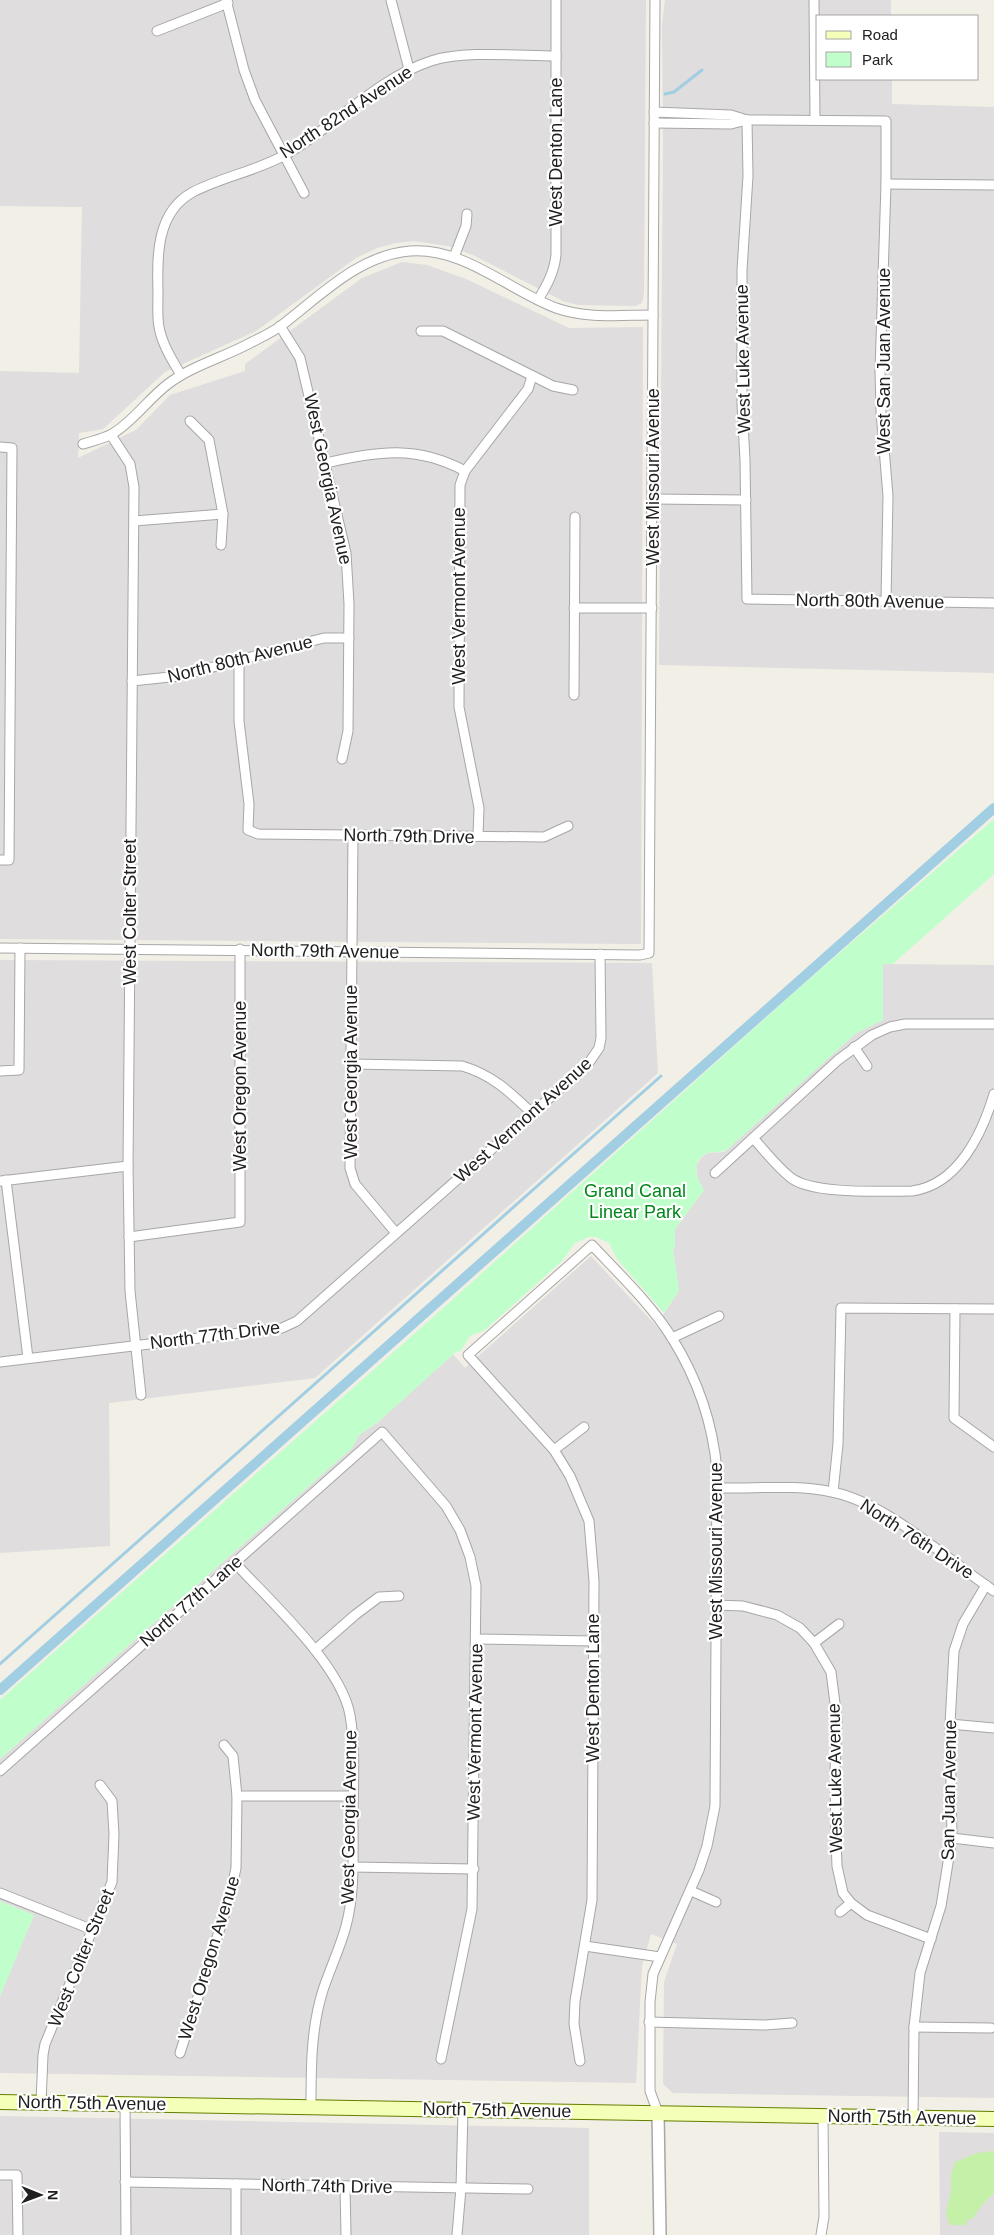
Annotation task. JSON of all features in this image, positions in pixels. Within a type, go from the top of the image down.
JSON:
[{"type":"main road","name":"North 75th Avenue","points":[[0,2102],[994,2119]]},
{"type":"street","points":[[391,0],[409,69]]},
{"type":"street","name":"West Denton Lane","points":[[538,300],[552,275],[556,255],[556,0]]},
{"type":"street","name":"West Missouri Avenue","points":[[649,953],[655,0]]},
{"type":"street","points":[[654,123],[731,124],[747,120],[815,120],[814,0]]},
{"type":"street","points":[[157,32],[227,2],[249,85],[255,100],[304,193]]},
{"type":"street","name":"North 82nd Avenue","points":[[180,375],[165,346],[159,326],[158,249],[164,224],[175,205],[192,192],[284,156],[409,69],[432,60],[449,57],[556,56]]},
{"type":"street","points":[[654,112],[731,115],[747,120]]},
{"type":"street","name":"West Luke Avenue","points":[[747,120],[748,176],[742,270],[742,404],[746,500],[747,599]]},
{"type":"street","name":"West San Juan Avenue","points":[[815,120],[886,121],[886,184],[880,371],[881,412],[888,496],[886,601]]},
{"type":"street","points":[[886,184],[994,185]]},
{"type":"street","points":[[454,257],[466,226],[467,214]]},
{"type":"street","points":[[83,444],[111,435],[180,375],[250,344],[280,326],[326,289],[377,258],[411,251],[433,252],[454,257],[471,264],[556,308],[584,315],[653,315]]},
{"type":"street","name":"West Georgia Avenue","points":[[280,326],[300,358],[346,553],[349,638],[348,731],[342,758]]},
{"type":"street","points":[[421,331],[443,331],[553,386],[573,390]]},
{"type":"street","name":"West Vermont Avenue","points":[[478,836],[479,808],[459,707],[458,507],[460,485],[465,471],[528,389],[532,376]]},
{"type":"street","points":[[190,421],[209,440],[223,514],[221,545]]},
{"type":"street","name":"West Colter Street","points":[[111,435],[130,464],[133,472],[134,486],[128,1166],[130,1290],[134,1345],[141,1395]]},
{"type":"street","points":[[0,447],[12,448],[5,860]]},
{"type":"street","points":[[326,463],[380,453],[412,453],[436,458],[465,471]]},
{"type":"street","points":[[653,499],[746,500]]},
{"type":"street","points":[[134,521],[223,514]]},
{"type":"street","points":[[574,695],[575,517]]},
{"type":"street","points":[[0,573],[11,573]]},
{"type":"street","name":"North 80th Avenue","points":[[747,599],[994,603]]},
{"type":"street","points":[[574,608],[652,608]]},
{"type":"street","name":"North 80th Avenue","points":[[132,681],[179,676],[239,658],[324,638],[349,638]]},
{"type":"street","name":"North 79th Drive","points":[[239,658],[240,722],[248,804],[248,830],[258,834],[544,837],[568,826]]},
{"type":"street","name":"West Georgia Avenue","points":[[353,835],[350,1168],[355,1184],[396,1233]]},
{"type":"street","name":"North 79th Avenue","points":[[0,948],[649,953]]},
{"type":"street","points":[[0,1071],[19,1070],[20,948]]},
{"type":"street","name":"West Oregon Avenue","points":[[129,1237],[240,1222],[240,949]]},
{"type":"street","name":"West Vermont Avenue","points":[[396,1233],[588,1064],[599,1048],[602,1029],[600,954]]},
{"type":"street","points":[[715,1172],[854,1047],[890,1027],[905,1024],[994,1024]]},
{"type":"street","points":[[854,1047],[867,1066]]},
{"type":"street","points":[[350,1064],[462,1066],[478,1071],[505,1087],[532,1113]]},
{"type":"street","points":[[752,1138],[790,1178],[806,1186],[826,1189],[924,1190],[934,1186],[949,1175],[970,1148],[981,1130],[994,1094]]},
{"type":"street","points":[[28,1358],[3,1181],[128,1166]]},
{"type":"street","name":"North 77th Drive","points":[[0,1362],[282,1328],[297,1321],[396,1233]]},
{"type":"street","name":"West Missouri Avenue","points":[[468,1355],[592,1245],[644,1302],[672,1338],[692,1377],[706,1412],[716,1453],[715,1806],[707,1846],[691,1891],[653,1974],[650,2022],[650,2091],[658,2113],[660,2235]]},
{"type":"street","points":[[833,1492],[838,1444],[841,1308],[994,1309]]},
{"type":"street","points":[[955,1309],[954,1418],[994,1448]]},
{"type":"street","points":[[672,1338],[718,1316]]},
{"type":"street","name":"West Denton Lane","points":[[468,1355],[554,1450],[570,1476],[589,1521],[594,1581],[592,1900],[576,1993],[574,2024],[580,2061]]},
{"type":"street","points":[[554,1450],[584,1427]]},
{"type":"street","name":"West Vermont Avenue","points":[[382,1432],[446,1506],[460,1530],[470,1557],[476,1586],[474,1869],[469,1930],[463,1949],[441,2059]]},
{"type":"street","name":"North 77th Lane","points":[[0,1771],[382,1432]]},
{"type":"street","name":"North 76th Drive","points":[[717,1488],[811,1489],[833,1492],[870,1506],[994,1591]]},
{"type":"street","name":"West Georgia Avenue","points":[[235,1563],[315,1650],[338,1683],[350,1713],[354,1745],[352,1867],[346,1925],[323,1992],[315,2023],[312,2054],[311,2107]]},
{"type":"street","name":"San Juan Avenue","points":[[913,2118],[914,2027],[920,1973],[941,1906],[952,1838],[950,1724],[954,1651],[963,1624],[986,1585]]},
{"type":"street","points":[[315,1650],[355,1615],[380,1597],[399,1596]]},
{"type":"street","name":"West Luke Avenue","points":[[716,1605],[743,1606],[778,1615],[800,1628],[814,1643],[831,1672],[837,1719],[835,1772],[837,1866],[842,1893],[851,1903],[867,1915],[931,1939]]},
{"type":"street","points":[[814,1643],[839,1624]]},
{"type":"street","points":[[476,1639],[594,1641]]},
{"type":"street","points":[[950,1724],[994,1728]]},
{"type":"street","name":"West Oregon Avenue","points":[[180,2053],[230,1897],[236,1868],[236,1796],[233,1756],[224,1744]]},
{"type":"street","name":"West Colter Street","points":[[41,2103],[45,2044],[112,1882],[112,1801],[100,1786]]},
{"type":"street","points":[[236,1796],[353,1796]]},
{"type":"street","points":[[952,1838],[994,1844]]},
{"type":"street","points":[[352,1867],[474,1869]]},
{"type":"street","points":[[691,1891],[716,1902]]},
{"type":"street","points":[[0,1893],[93,1930]]},
{"type":"street","points":[[840,1912],[851,1903]]},
{"type":"street","points":[[585,1946],[660,1957]]},
{"type":"street","points":[[650,2022],[765,2025],[792,2023]]},
{"type":"street","points":[[914,2027],[991,2028]]},
{"type":"street","points":[[125,2104],[126,2235]]},
{"type":"street","points":[[457,2235],[461,2188],[463,2110]]},
{"type":"street","points":[[821,2235],[824,2217],[823,2116]]},
{"type":"street","points":[[0,2175],[17,2175],[18,2235]]},
{"type":"street","name":"North 74th Drive","points":[[126,2182],[528,2189]]},
{"type":"street","points":[[236,2184],[236,2235]]},
{"type":"street","points":[[345,2186],[346,2235]]},
{"type":"shaded area","points":[[0,0],[646,0],[644,293],[642,303],[635,306],[578,305],[563,301],[473,255],[448,246],[413,241],[377,248],[356,258],[256,331],[165,372],[103,429],[79,433],[78,458],[136,430],[170,395],[245,371],[245,364],[362,278],[402,262],[427,265],[466,279],[569,328],[643,327],[641,944],[0,939],[0,371],[79,373],[82,207],[0,206]]},
{"type":"shaded area","points":[[665,0],[891,0],[891,15],[816,15],[816,80],[892,80],[892,104],[994,107],[994,673],[659,665],[663,138],[662,25]]},
{"type":"shaded area","points":[[0,960],[652,963],[658,1073],[315,1378],[109,1403],[110,1546],[0,1553]]},
{"type":"shaded area","points":[[883,964],[994,965],[994,2098],[673,2093],[663,2084],[664,1982],[677,1944],[651,1934],[642,1966],[636,2083],[0,2073],[0,1996],[34,1915],[0,1901],[0,1759],[352,1448],[359,1435],[377,1423],[453,1354],[465,1368],[591,1256],[659,1329],[664,1313],[679,1291],[673,1248],[675,1248],[675,1229],[704,1190],[698,1180],[696,1165],[708,1153],[724,1152],[855,1034],[882,1020]]},
{"type":"shaded area","points":[[0,2116],[589,2128],[589,2235],[0,2235]]},
{"type":"shaded area","points":[[939,2132],[994,2133],[994,2235],[940,2235]]},
{"type":"green space","name":"Grand Canal Linear Park","points":[[994,819],[994,874],[893,964],[883,964],[883,1020],[855,1034],[728,1149],[708,1153],[699,1160],[696,1170],[704,1190],[675,1229],[675,1248],[673,1248],[679,1291],[664,1313],[617,1259],[609,1243],[596,1237],[589,1237],[575,1243],[562,1261],[485,1330],[470,1336],[460,1352],[457,1351],[377,1423],[359,1435],[352,1448],[0,1759],[0,1700],[431,1319],[798,989]]},
{"type":"green space","points":[[0,1901],[34,1915],[0,1996]]},
{"type":"green space","points":[[994,2151],[994,2193],[973,2218],[967,2220],[966,2225],[950,2225],[946,2214],[951,2191],[951,2174],[955,2162],[977,2153]]},
{"type":"waterway","points":[[665,94],[674,92],[702,70]]},
{"type":"waterway","points":[[0,1690],[994,808]]},
{"type":"waterway","points":[[0,1664],[661,1076]]}]
